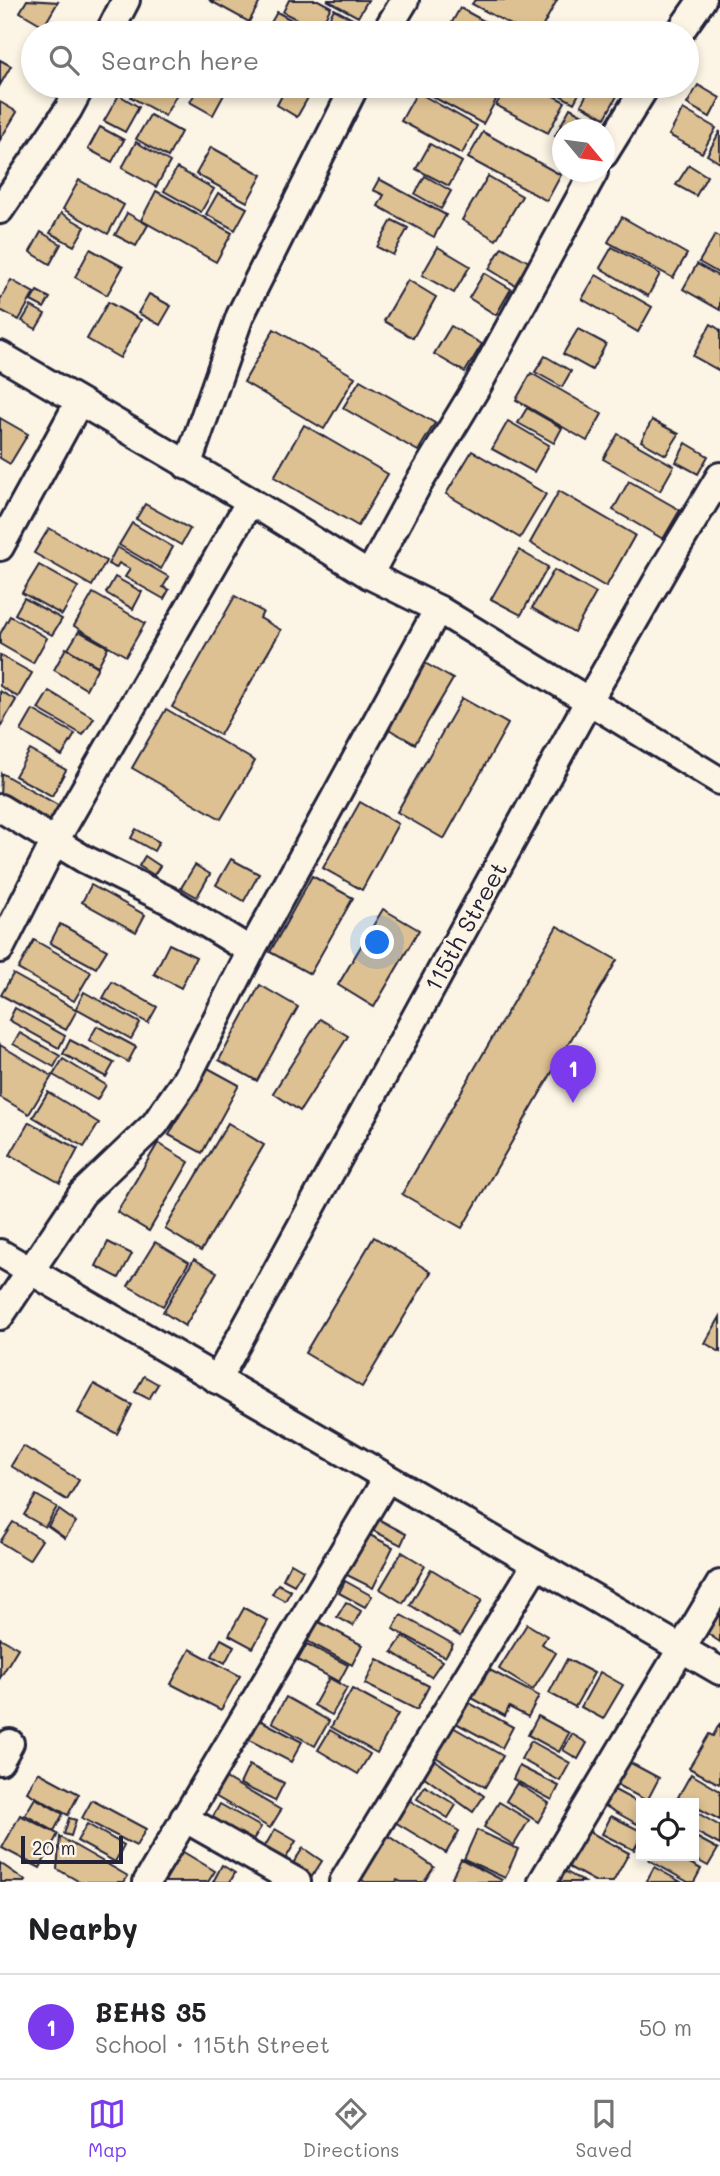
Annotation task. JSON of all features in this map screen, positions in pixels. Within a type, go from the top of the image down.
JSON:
[{"type":"street","points":[[115,21],[126,0]]},
{"type":"street","points":[[392,21],[405,0]]},
{"type":"street","points":[[687,21],[702,0]]},
{"type":"street","points":[[0,210],[74,98]]},
{"type":"street","points":[[187,466],[240,316],[349,98]]},
{"type":"street","points":[[615,136],[639,98]]},
{"type":"street","points":[[369,575],[417,486],[478,385],[589,182]]},
{"type":"street","points":[[0,355],[250,501],[369,575],[438,609],[720,780]]},
{"type":"street","points":[[0,547],[79,402]]},
{"type":"street","name":"115th Street","points":[[217,1380],[588,702],[720,476]]},
{"type":"street","points":[[0,948],[55,841],[250,501]]},
{"type":"street","points":[[0,1317],[82,1194],[155,1124],[185,1081],[251,951],[438,609]]},
{"type":"street","points":[[0,808],[84,859],[167,900],[251,951]]},
{"type":"street","points":[[0,1253],[720,1671]]},
{"type":"street","points":[[147,1882],[387,1478]]},
{"type":"street","points":[[344,1882],[536,1564]]},
{"type":"street","points":[[542,1882],[720,1584]]},
{"type":"street","points":[[184,1818],[297,1882]]},
{"type":"building","points":[[27,0],[58,2],[47,21],[35,21],[20,12]]},
{"type":"building","points":[[209,0],[261,0],[247,21]]},
{"type":"building","points":[[289,0],[318,0],[331,7],[323,21],[300,21],[283,12]]},
{"type":"building","points":[[327,0],[368,0],[358,17]]},
{"type":"building","points":[[475,0],[557,0],[546,21],[504,21],[472,4]]},
{"type":"building","points":[[460,8],[484,21],[453,21]]},
{"type":"building","points":[[334,9],[356,21],[328,21]]},
{"type":"building","points":[[277,12],[293,21],[272,21]]},
{"type":"building","points":[[0,60],[11,66],[0,85]]},
{"type":"building","points":[[699,86],[720,98],[710,117],[687,104],[690,98],[699,98]]},
{"type":"building","points":[[117,98],[124,98],[139,107],[125,132],[104,121]]},
{"type":"building","points":[[133,98],[175,98],[165,116]]},
{"type":"building","points":[[192,98],[222,98],[213,115],[190,102]]},
{"type":"building","points":[[281,98],[308,98],[297,117],[277,105]]},
{"type":"building","points":[[414,98],[428,98],[477,126],[462,154],[401,121]]},
{"type":"building","points":[[435,98],[492,98],[496,100],[483,124]]},
{"type":"building","points":[[500,98],[558,98],[565,102],[556,119],[552,119],[548,133],[496,105]]},
{"type":"building","points":[[585,98],[616,98],[605,118],[581,105]]},
{"type":"building","points":[[0,102],[17,112],[0,140]]},
{"type":"building","points":[[570,108],[590,119],[564,119]]},
{"type":"building","points":[[683,109],[716,128],[702,153],[669,135]]},
{"type":"building","points":[[150,115],[181,132],[168,157],[136,139]]},
{"type":"building","points":[[100,127],[124,140],[112,162],[88,149]]},
{"type":"building","points":[[720,131],[720,163],[707,155]]},
{"type":"building","points":[[483,132],[552,170],[552,182],[557,182],[547,201],[468,158]]},
{"type":"building","points":[[136,142],[170,162],[156,187],[122,168]]},
{"type":"building","points":[[430,144],[462,162],[449,186],[416,169]]},
{"type":"building","points":[[211,147],[262,175],[247,202],[196,174]]},
{"type":"building","points":[[689,165],[707,176],[696,196],[676,185]]},
{"type":"building","points":[[177,168],[214,189],[201,212],[164,191]]},
{"type":"building","points":[[425,176],[451,191],[441,209],[415,194]]},
{"type":"building","points":[[488,176],[522,196],[496,240],[462,220]]},
{"type":"building","points":[[379,179],[446,215],[434,237],[378,206],[384,195],[373,190]]},
{"type":"building","points":[[79,180],[124,205],[108,234],[63,209]]},
{"type":"building","points":[[156,191],[232,233],[216,262],[141,220]]},
{"type":"building","points":[[218,193],[247,208],[235,230],[206,214]]},
{"type":"building","points":[[61,213],[85,227],[74,246],[50,233]]},
{"type":"building","points":[[127,213],[148,225],[136,246],[115,235]]},
{"type":"building","points":[[622,217],[687,254],[673,278],[608,242]]},
{"type":"building","points":[[392,220],[408,228],[393,255],[377,247]]},
{"type":"building","points":[[41,232],[61,244],[50,264],[30,252]]},
{"type":"building","points":[[715,235],[720,238],[720,274],[699,262]]},
{"type":"building","points":[[438,247],[470,266],[454,293],[422,275]]},
{"type":"building","points":[[502,247],[529,262],[515,285],[489,269]]},
{"type":"building","points":[[612,247],[660,274],[648,296],[600,268]]},
{"type":"building","points":[[90,249],[123,267],[107,295],[75,277]]},
{"type":"building","points":[[697,264],[720,277],[720,310],[683,289]]},
{"type":"building","points":[[484,273],[511,289],[496,315],[469,298]]},
{"type":"building","points":[[596,275],[652,307],[638,332],[582,299]]},
{"type":"building","points":[[11,280],[34,293],[19,320],[0,310],[0,300]]},
{"type":"building","points":[[408,280],[436,297],[413,338],[384,321]]},
{"type":"building","points":[[37,291],[50,298],[44,308],[31,301]]},
{"type":"building","points":[[149,294],[171,306],[160,325],[138,313]]},
{"type":"building","points":[[108,302],[141,320],[120,358],[87,339]]},
{"type":"building","points":[[31,306],[45,314],[36,329],[22,321]]},
{"type":"building","points":[[711,324],[720,330],[720,371],[693,356]]},
{"type":"building","points":[[451,326],[482,344],[465,372],[434,354]]},
{"type":"building","points":[[274,329],[355,377],[324,429],[244,382]]},
{"type":"building","points":[[578,329],[606,344],[592,370],[563,354]]},
{"type":"building","points":[[545,356],[571,371],[562,387],[535,372]]},
{"type":"building","points":[[531,373],[602,414],[587,441],[516,400]]},
{"type":"building","points":[[360,380],[435,423],[418,451],[343,408]]},
{"type":"building","points":[[527,408],[562,428],[554,443],[518,423]]},
{"type":"building","points":[[0,418],[28,434],[10,464],[0,458]]},
{"type":"building","points":[[652,420],[679,434],[666,455],[641,441]]},
{"type":"building","points":[[508,421],[549,445],[534,472],[492,449]]},
{"type":"building","points":[[304,425],[388,474],[358,526],[274,477]]},
{"type":"building","points":[[618,434],[674,466],[660,491],[603,459]]},
{"type":"building","points":[[686,443],[708,456],[698,474],[676,462]]},
{"type":"building","points":[[472,451],[546,494],[520,538],[446,494]]},
{"type":"building","points":[[629,481],[680,510],[663,539],[613,510]]},
{"type":"building","points":[[559,491],[635,535],[606,587],[530,543]]},
{"type":"building","points":[[145,504],[190,529],[181,545],[136,519]]},
{"type":"building","points":[[132,523],[173,547],[161,569],[119,545]]},
{"type":"building","points":[[49,528],[106,561],[92,586],[34,553]]},
{"type":"building","points":[[117,547],[169,577],[163,587],[169,590],[164,599],[125,577],[130,569],[119,563],[116,568],[108,564]]},
{"type":"building","points":[[519,550],[548,567],[521,615],[491,599]]},
{"type":"building","points":[[39,565],[78,587],[62,615],[22,593]]},
{"type":"building","points":[[554,570],[596,593],[574,632],[532,608]]},
{"type":"building","points":[[115,577],[142,592],[133,609],[106,593]]},
{"type":"building","points":[[93,593],[145,623],[126,656],[74,626]]},
{"type":"building","points":[[235,596],[263,612],[260,618],[281,630],[220,735],[172,707]]},
{"type":"building","points":[[24,598],[62,619],[52,635],[15,614]]},
{"type":"building","points":[[10,616],[47,638],[33,663],[0,644],[0,634]]},
{"type":"building","points":[[79,631],[108,647],[98,666],[68,649]]},
{"type":"building","points":[[66,648],[98,667],[86,689],[54,670]]},
{"type":"building","points":[[0,655],[32,673],[18,697],[0,686]]},
{"type":"building","points":[[423,662],[453,679],[415,744],[385,727]]},
{"type":"building","points":[[0,691],[16,700],[0,727]]},
{"type":"building","points":[[49,691],[94,718],[83,735],[38,709]]},
{"type":"building","points":[[462,698],[508,724],[444,839],[397,812]]},
{"type":"building","points":[[166,709],[255,761],[221,819],[132,768]]},
{"type":"building","points":[[33,710],[75,734],[62,756],[21,731]]},
{"type":"building","points":[[30,750],[66,770],[52,796],[15,776]]},
{"type":"building","points":[[1,773],[63,808],[53,827],[0,798]]},
{"type":"building","points":[[360,802],[398,824],[362,890],[323,868]]},
{"type":"building","points":[[136,829],[159,842],[154,851],[131,838]]},
{"type":"building","points":[[145,856],[160,866],[154,875],[139,866]]},
{"type":"building","points":[[231,859],[259,874],[244,901],[216,885]]},
{"type":"building","points":[[195,865],[210,874],[197,897],[181,888]]},
{"type":"building","points":[[312,876],[353,898],[310,974],[270,952]]},
{"type":"building","points":[[91,885],[145,915],[136,932],[82,902]]},
{"type":"building","points":[[383,909],[419,930],[374,1007],[338,985]]},
{"type":"building","points":[[60,924],[107,950],[96,968],[50,943]]},
{"type":"building","points":[[557,926],[617,960],[462,1228],[402,1194]]},
{"type":"building","points":[[34,940],[91,972],[74,1001],[18,969]]},
{"type":"building","points":[[169,944],[196,957],[181,988],[154,974]]},
{"type":"building","points":[[13,974],[77,1010],[66,1030],[1,995]]},
{"type":"building","points":[[112,982],[157,1007],[148,1023],[103,998]]},
{"type":"building","points":[[260,985],[298,1007],[257,1081],[219,1060]]},
{"type":"building","points":[[84,992],[140,1023],[131,1039],[76,1008]]},
{"type":"building","points":[[15,1008],[65,1036],[59,1048],[9,1020]]},
{"type":"building","points":[[320,1019],[348,1036],[300,1111],[273,1093]]},
{"type":"building","points":[[97,1026],[136,1047],[128,1062],[89,1040]]},
{"type":"building","points":[[20,1033],[60,1056],[54,1067],[13,1044]]},
{"type":"building","points":[[70,1040],[114,1063],[106,1077],[63,1054]]},
{"type":"building","points":[[0,1045],[52,1076],[29,1114],[0,1097]]},
{"type":"building","points":[[63,1059],[106,1085],[97,1100],[53,1075]]},
{"type":"building","points":[[206,1067],[239,1085],[202,1153],[169,1135]]},
{"type":"building","points":[[48,1092],[99,1123],[84,1147],[33,1117]]},
{"type":"building","points":[[29,1122],[78,1149],[60,1183],[10,1155]]},
{"type":"building","points":[[228,1123],[264,1145],[201,1251],[165,1229]]},
{"type":"building","points":[[158,1143],[189,1162],[149,1231],[117,1212]]},
{"type":"building","points":[[374,1237],[431,1272],[362,1387],[305,1353]]},
{"type":"building","points":[[108,1242],[132,1254],[119,1278],[96,1266]]},
{"type":"building","points":[[155,1242],[189,1262],[163,1306],[128,1286]]},
{"type":"building","points":[[194,1259],[217,1272],[185,1326],[163,1312]]},
{"type":"building","points":[[720,1317],[720,1352],[705,1343]]},
{"type":"building","points":[[144,1376],[158,1384],[149,1399],[135,1392]]},
{"type":"building","points":[[94,1384],[132,1405],[117,1434],[78,1413]]},
{"type":"building","points":[[23,1446],[79,1480],[67,1500],[11,1466]]},
{"type":"building","points":[[36,1495],[57,1507],[45,1527],[24,1515]]},
{"type":"building","points":[[59,1510],[76,1522],[65,1538],[48,1526]]},
{"type":"building","points":[[378,1519],[406,1534],[401,1545],[372,1530]]},
{"type":"building","points":[[13,1522],[42,1540],[29,1560],[0,1542]]},
{"type":"building","points":[[364,1532],[393,1547],[373,1588],[343,1573]]},
{"type":"building","points":[[402,1552],[425,1566],[403,1603],[380,1589]]},
{"type":"building","points":[[291,1563],[303,1570],[294,1585],[283,1579]]},
{"type":"building","points":[[431,1569],[482,1600],[460,1636],[410,1605]]},
{"type":"building","points":[[345,1581],[372,1596],[365,1607],[339,1593]]},
{"type":"building","points":[[278,1584],[291,1591],[285,1601],[272,1594]]},
{"type":"building","points":[[346,1602],[361,1611],[353,1626],[337,1617]]},
{"type":"building","points":[[720,1606],[720,1642],[705,1632]]},
{"type":"building","points":[[244,1608],[268,1621],[253,1648],[229,1635]]},
{"type":"building","points":[[401,1615],[453,1644],[445,1657],[393,1629]]},
{"type":"building","points":[[317,1621],[362,1645],[352,1665],[307,1641]]},
{"type":"building","points":[[527,1624],[547,1636],[542,1644],[556,1653],[533,1690],[499,1669]]},
{"type":"building","points":[[403,1636],[442,1661],[431,1677],[392,1652]]},
{"type":"building","points":[[0,1638],[18,1648],[0,1678]]},
{"type":"building","points":[[221,1639],[234,1646],[225,1663],[212,1656]]},
{"type":"building","points":[[307,1644],[348,1665],[339,1682],[298,1660]]},
{"type":"building","points":[[190,1649],[240,1676],[221,1710],[171,1684]]},
{"type":"building","points":[[377,1659],[429,1686],[417,1710],[365,1684]]},
{"type":"building","points":[[567,1659],[594,1673],[575,1707],[549,1693]]},
{"type":"building","points":[[486,1668],[539,1696],[528,1717],[509,1707],[505,1716],[470,1697]]},
{"type":"building","points":[[600,1672],[623,1685],[603,1719],[581,1707]]},
{"type":"building","points":[[329,1678],[347,1688],[332,1715],[314,1705]]},
{"type":"building","points":[[352,1689],[398,1714],[377,1753],[331,1727]]},
{"type":"building","points":[[286,1697],[329,1721],[315,1746],[272,1722]]},
{"type":"building","points":[[466,1701],[513,1727],[502,1748],[454,1722]]},
{"type":"building","points":[[538,1716],[569,1733],[559,1752],[528,1735]]},
{"type":"building","points":[[260,1720],[302,1742],[291,1762],[249,1740]]},
{"type":"building","points":[[720,1723],[719,1784],[689,1768],[709,1734],[713,1736]]},
{"type":"building","points":[[451,1726],[503,1756],[485,1787],[434,1756]]},
{"type":"building","points":[[330,1730],[370,1754],[358,1774],[318,1750]]},
{"type":"building","points":[[572,1734],[587,1743],[578,1759],[563,1750]]},
{"type":"building","points":[[531,1741],[570,1763],[560,1781],[521,1759]]},
{"type":"building","points":[[435,1760],[484,1796],[473,1812],[423,1776]]},
{"type":"building","points":[[629,1762],[659,1778],[649,1798],[641,1798],[617,1785]]},
{"type":"building","points":[[249,1765],[284,1783],[275,1801],[240,1784]]},
{"type":"building","points":[[519,1766],[559,1786],[552,1800],[513,1779]]},
{"type":"building","points":[[38,1772],[79,1794],[68,1815],[27,1792]]},
{"type":"building","points":[[691,1774],[720,1791],[720,1820],[699,1809],[699,1798],[678,1797]]},
{"type":"building","points":[[224,1777],[281,1810],[270,1828],[213,1795]]},
{"type":"building","points":[[517,1783],[549,1803],[538,1822],[506,1801]]},
{"type":"building","points":[[425,1786],[456,1805],[448,1818],[417,1799]]},
{"type":"building","points":[[609,1787],[636,1801],[636,1823],[600,1803]]},
{"type":"building","points":[[404,1797],[459,1831],[446,1853],[390,1819]]},
{"type":"building","points":[[35,1798],[63,1814],[54,1831],[25,1815]]},
{"type":"building","points":[[92,1800],[146,1829],[136,1846],[82,1818]]},
{"type":"building","points":[[499,1802],[529,1820],[514,1845],[484,1827]]},
{"type":"building","points":[[220,1804],[261,1827],[251,1843],[211,1820]]},
{"type":"building","points":[[699,1814],[720,1826],[720,1845],[699,1834]]},
{"type":"building","points":[[20,1815],[58,1834],[40,1868],[2,1848]]},
{"type":"building","points":[[611,1816],[636,1828],[636,1846],[634,1850],[602,1834]]},
{"type":"building","points":[[69,1818],[76,1820],[71,1836],[64,1834]]},
{"type":"building","points":[[87,1824],[124,1845],[115,1862],[77,1841]]},
{"type":"building","points":[[275,1829],[296,1841],[283,1863],[262,1851]]},
{"type":"building","points":[[584,1829],[629,1853],[613,1882],[596,1882],[565,1865]]},
{"type":"building","points":[[477,1830],[518,1849],[505,1878],[464,1859]]},
{"type":"building","points":[[384,1833],[434,1867],[424,1882],[365,1882],[356,1876]]},
{"type":"building","points":[[60,1837],[128,1876],[124,1882],[80,1882],[57,1869]]},
{"type":"building","points":[[699,1839],[718,1849],[708,1866],[699,1861]]},
{"type":"building","points":[[175,1847],[215,1871],[208,1882],[153,1882]]},
{"type":"building","points":[[303,1848],[322,1861],[311,1878],[292,1865]]},
{"type":"building","points":[[461,1859],[502,1880],[501,1882],[458,1882],[451,1879]]},
{"type":"building","points":[[651,1861],[686,1861],[701,1869],[694,1882],[688,1882]]},
{"type":"building","points":[[0,1863],[26,1881],[0,1882]]},
{"type":"building","points":[[222,1865],[235,1873],[230,1882],[213,1882]]},
{"type":"building","points":[[654,1867],[681,1882],[646,1882]]},
{"type":"building","points":[[561,1869],[584,1882],[553,1882]]},
{"type":"place","name":"BEHS 35","points":[[573,1103]]}]
